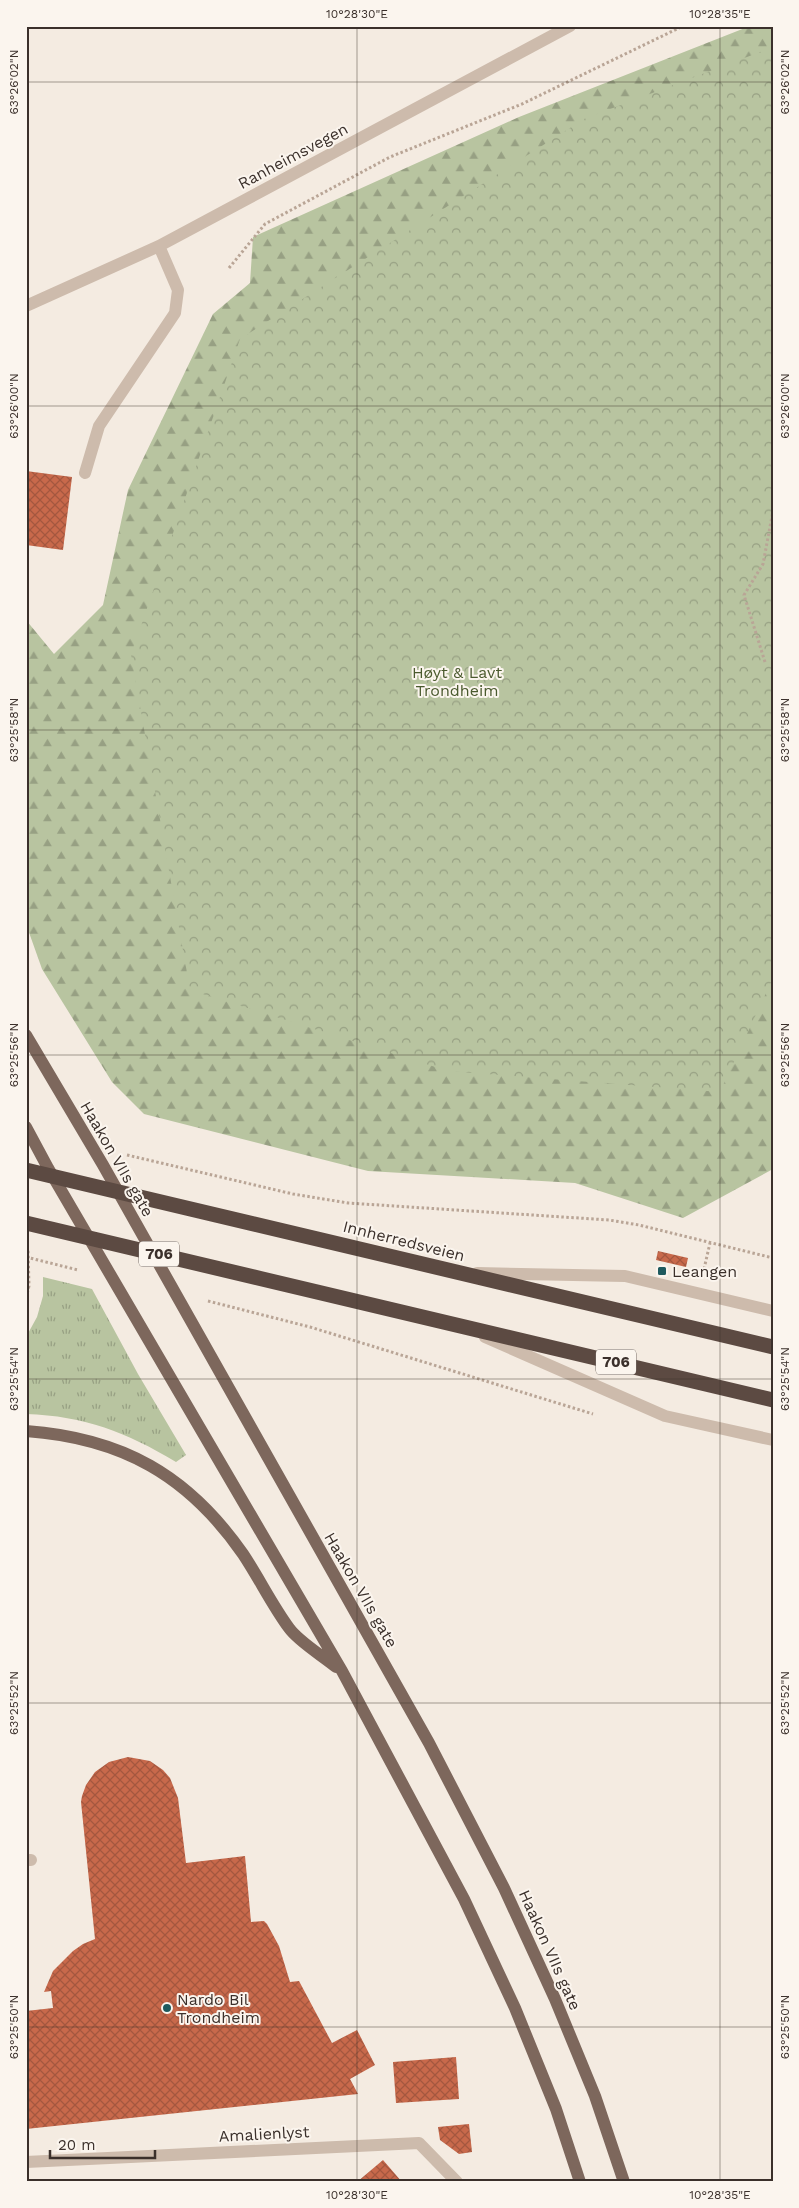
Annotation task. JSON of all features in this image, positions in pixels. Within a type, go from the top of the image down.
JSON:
[{"type":"highway","name":"Innherredsveien","points":[[26,1170],[257,1223],[773,1347]]},
{"type":"highway","name":"706","points":[[26,1223],[773,1400]]},
{"type":"main road","name":"Haakon VIIs gate","points":[[26,1035],[103,1165],[429,1743],[504,1888],[555,1999],[595,2096],[624,2182]]},
{"type":"main road","points":[[26,1127],[48,1168],[342,1672],[464,1899],[515,2008],[556,2109],[580,2182]]},
{"type":"main road","points":[[26,1431],[92,1441],[118,1449],[160,1471],[186,1491],[215,1520],[242,1554],[290,1630],[342,1672]]},
{"type":"street","name":"Ranheimsvegen","points":[[26,306],[158,246],[570,26]]},
{"type":"street","points":[[85,473],[100,426],[174,313],[178,290],[158,246]]},
{"type":"street","points":[[459,1272],[625,1276],[773,1311]]},
{"type":"street","points":[[459,1325],[664,1416],[773,1440]]},
{"type":"street","name":"Amalienlyst","points":[[26,2162],[419,2143],[457,2182]]},
{"type":"path","points":[[229,268],[265,224],[381,162],[522,104],[683,26]]},
{"type":"path","points":[[765,662],[744,595],[763,564],[773,511]]},
{"type":"path","points":[[121,1154],[293,1194],[348,1204],[609,1220],[640,1225],[773,1258]]},
{"type":"path","points":[[26,1298],[29,1286],[28,1247]]},
{"type":"path","points":[[310,1327],[598,1415]]},
{"type":"green space","name":"Høyt & Lavt Trondheim","points":[[750,26],[773,26],[773,1169],[683,1218],[575,1183],[368,1171],[144,1114],[112,1082],[42,969],[26,924],[26,620],[54,654],[103,605],[128,490],[213,314],[250,283],[253,237],[519,117]]},
{"type":"green space","name":"Høyt & Lavt Trondheim","points":[[773,47],[773,978],[720,1092],[448,1071],[190,990],[131,655],[240,339],[584,119]]},
{"type":"green space","points":[[43,1277],[92,1289],[138,1374],[186,1455],[176,1462],[122,1434],[86,1422],[47,1415],[26,1414],[26,1337],[37,1317],[43,1296]]},
{"type":"building","points":[[26,471],[72,477],[63,550],[26,545]]},
{"type":"building","points":[[658,1251],[688,1258],[686,1267],[656,1260]]},
{"type":"building","points":[[128,1757],[150,1761],[163,1770],[170,1778],[178,1798],[186,1863],[245,1856],[251,1922],[264,1921],[267,1924],[279,1946],[290,1982],[299,1981],[332,2043],[357,2030],[375,2065],[350,2079],[358,2094],[26,2129],[26,2011],[53,2008],[51,1991],[44,1992],[53,1971],[73,1951],[95,1939],[81,1802],[82,1796],[86,1785],[95,1772],[109,1762]]},
{"type":"building","points":[[456,2057],[459,2099],[396,2103],[393,2062]]},
{"type":"building","points":[[469,2124],[472,2152],[459,2154],[440,2140],[438,2127]]},
{"type":"building","points":[[383,2160],[402,2182],[357,2182]]},
{"type":"building","points":[[131,2179],[166,2180],[166,2182],[131,2182]]},
{"type":"place","name":"Leangen","points":[[662,1271]]},
{"type":"place","name":"Nardo Bil Trondheim","points":[[167,2008]]}]
